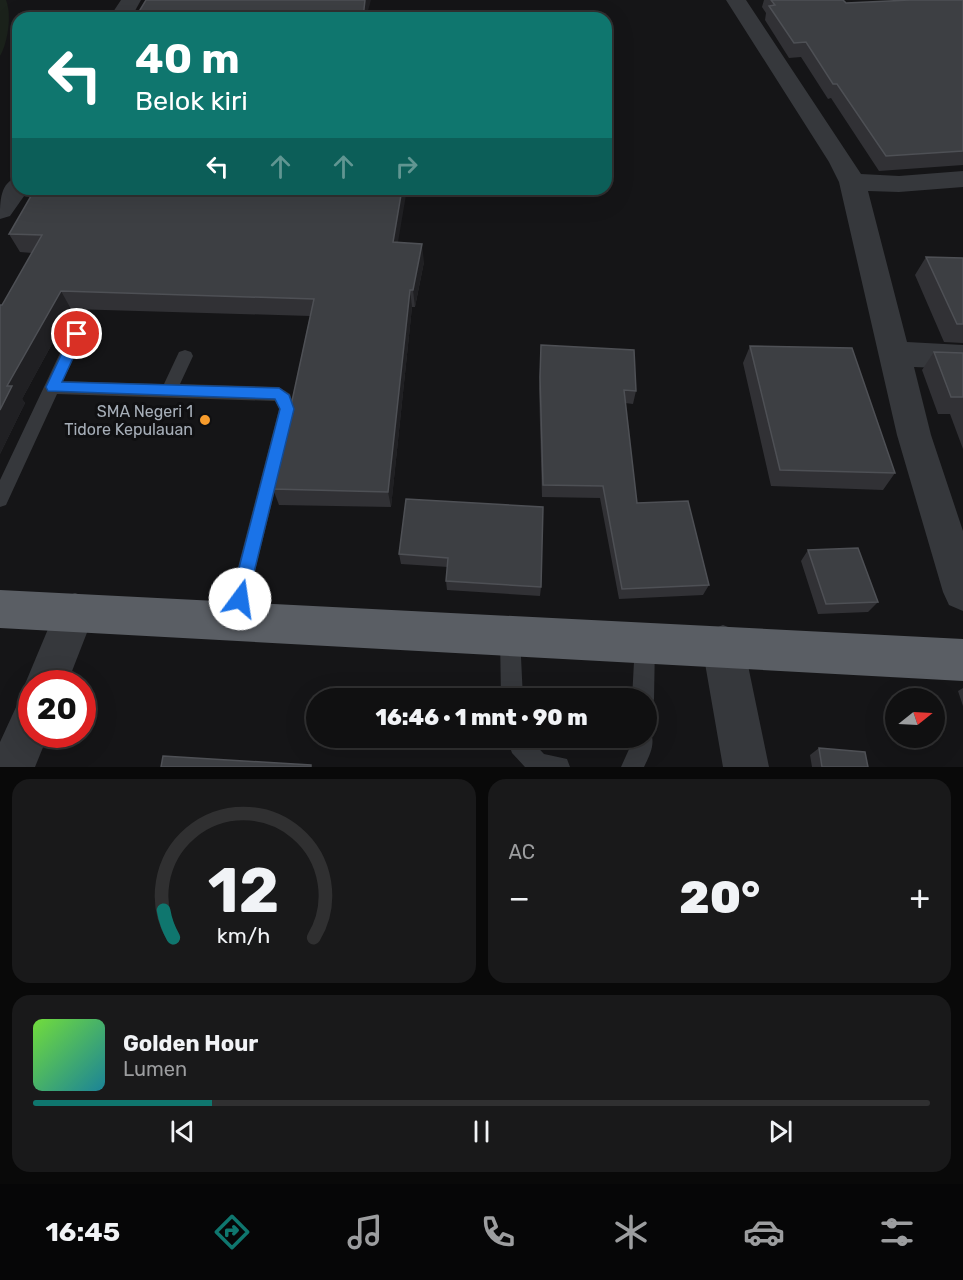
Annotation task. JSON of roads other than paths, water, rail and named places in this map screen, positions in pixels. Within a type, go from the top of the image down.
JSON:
[{"type":"highway","points":[[0,609],[963,660]]},
{"type":"street","points":[[736,0],[842,162],[852,182],[914,435],[963,591]]},
{"type":"street","points":[[852,182],[899,184],[963,180]]},
{"type":"street","points":[[0,210],[12,193]]},
{"type":"street","points":[[894,354],[963,357]]},
{"type":"street","points":[[52,670],[75,612]]},
{"type":"street","points":[[723,646],[746,767]]},
{"type":"street","points":[[12,767],[20,748]]},
{"type":"lane","points":[[0,499],[77,334]]},
{"type":"lane","points":[[169,391],[185,356]]},
{"type":"lane","points":[[53,387],[279,394],[284,399],[287,409],[234,621]]},
{"type":"lane","points":[[510,635],[512,688]]},
{"type":"lane","points":[[643,688],[645,642]]},
{"type":"lane","points":[[523,748],[539,765],[559,767]]},
{"type":"lane","points":[[632,767],[641,748]]},
{"type":"place","name":"SMA Negeri 1 Tidore Kepulauan","points":[[205,420]]}]
